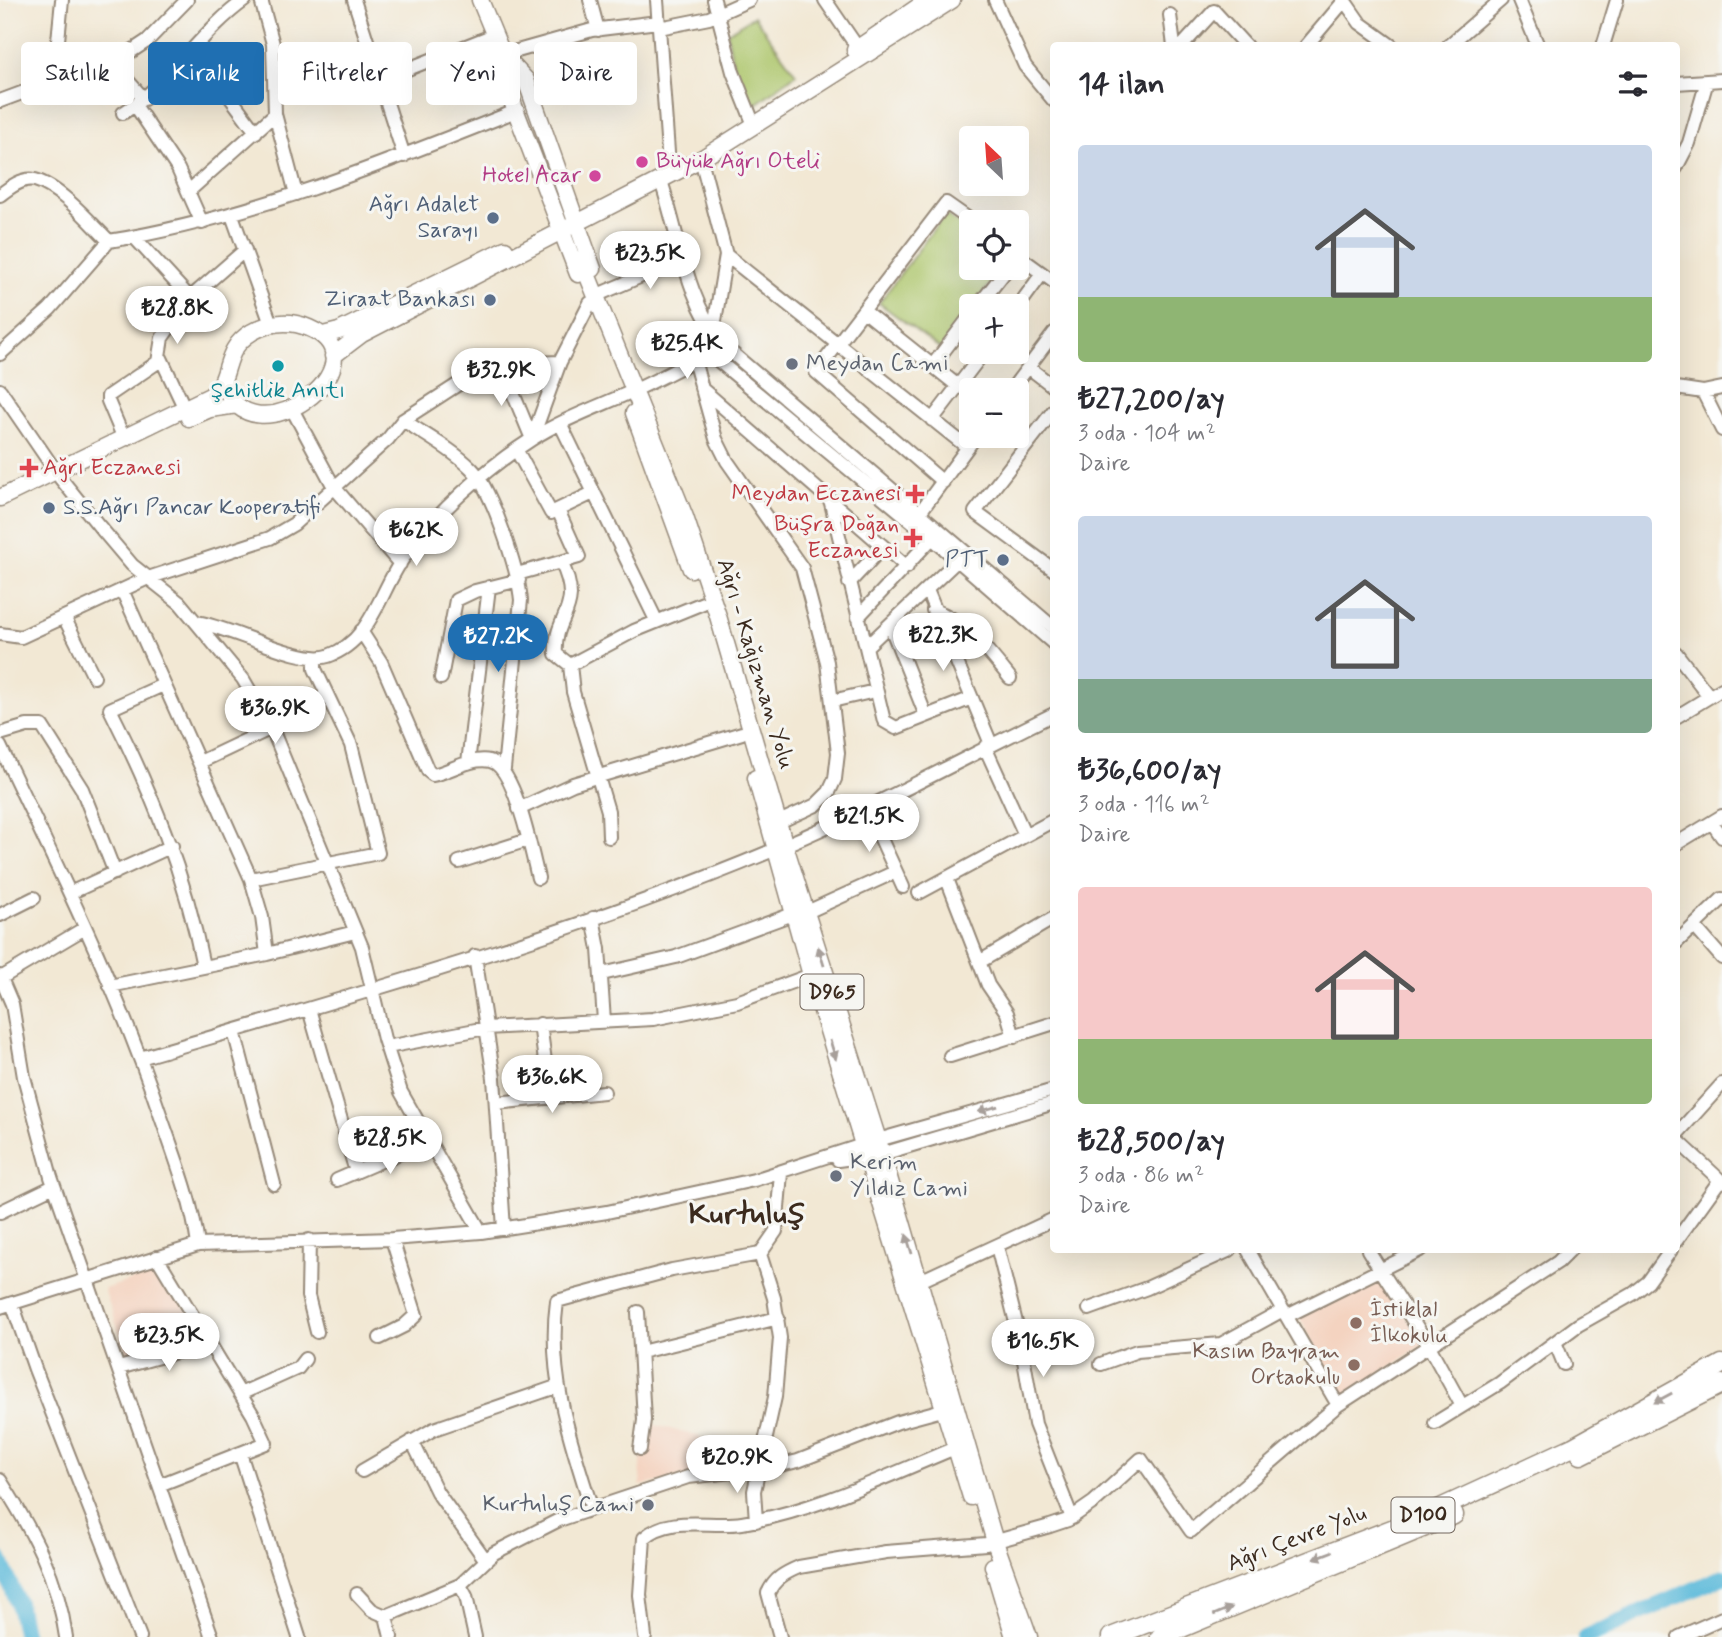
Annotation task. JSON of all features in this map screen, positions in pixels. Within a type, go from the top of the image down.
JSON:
[{"type":"highway","name":"Ağrı Çevre Yolu","points":[[1111,1637],[1422,1516],[1573,1447],[1722,1364]]},
{"type":"highway","name":"Ağrı Çevre Yolu","points":[[1160,1637],[1408,1536],[1615,1440],[1722,1384]]},
{"type":"main road","points":[[480,0],[497,42]]},
{"type":"main road","points":[[665,173],[701,159],[861,52],[929,0]]},
{"type":"main road","points":[[333,356],[362,334],[665,173],[861,52],[952,0]]},
{"type":"main road","points":[[520,73],[526,80],[569,223],[631,392]]},
{"type":"main road","points":[[520,99],[552,183]]},
{"type":"main road","points":[[514,105],[569,223]]},
{"type":"main road","points":[[323,335],[349,326],[569,223]]},
{"type":"main road","name":"Ağrı - Kağızman Yolu","points":[[581,259],[618,353],[703,603],[800,913],[880,1147],[920,1281],[1014,1637]]},
{"type":"main road","points":[[0,498],[200,413],[237,405],[264,414],[292,409],[326,383],[332,370],[333,356],[323,335],[298,324],[271,324],[249,334],[234,349],[225,369],[224,383],[237,405]]},
{"type":"main road","points":[[0,508],[124,439],[210,396],[224,383]]},
{"type":"main road","name":"Ağrı - Kağızman Yolu","points":[[631,392],[690,529],[779,822],[779,848]]},
{"type":"main road","name":"Ağrı - Kağızman Yolu","points":[[800,913],[811,975],[946,1409],[955,1448],[1029,1637]]},
{"type":"street","points":[[58,42],[62,0]]},
{"type":"street","points":[[134,50],[147,41],[187,0]]},
{"type":"street","points":[[200,42],[216,24],[245,0]]},
{"type":"street","points":[[261,0],[273,44],[275,114],[296,194]]},
{"type":"street","points":[[354,0],[368,42]]},
{"type":"street","points":[[590,0],[598,30]]},
{"type":"street","points":[[657,0],[665,173],[684,258],[697,300],[713,333],[724,346],[916,518]]},
{"type":"street","points":[[714,0],[733,72],[752,120]]},
{"type":"street","points":[[520,51],[598,30],[659,25],[718,15],[749,0]]},
{"type":"street","points":[[825,0],[861,52]]},
{"type":"street","points":[[995,0],[1025,66],[1050,95]]},
{"type":"street","points":[[1453,42],[1501,0]]},
{"type":"street","points":[[1519,0],[1536,42]]},
{"type":"street","points":[[1604,42],[1617,0]]},
{"type":"street","points":[[1309,42],[1344,1],[1360,23],[1386,42]]},
{"type":"street","points":[[1186,42],[1214,11],[1242,42]]},
{"type":"street","points":[[1170,15],[1173,42]]},
{"type":"street","points":[[412,67],[494,35]]},
{"type":"street","points":[[1680,83],[1722,80]]},
{"type":"street","points":[[1680,160],[1689,143],[1707,81]]},
{"type":"street","points":[[0,101],[21,93]]},
{"type":"street","points":[[123,113],[148,93]]},
{"type":"street","points":[[134,95],[190,190],[202,223]]},
{"type":"street","points":[[235,105],[256,132]]},
{"type":"street","points":[[388,105],[404,156]]},
{"type":"street","points":[[0,354],[50,309],[109,241],[135,238],[232,215],[404,156],[516,111]]},
{"type":"street","points":[[190,190],[275,114]]},
{"type":"street","points":[[701,159],[726,255],[713,333]]},
{"type":"street","points":[[0,195],[24,181],[34,180],[73,206],[109,241]]},
{"type":"street","points":[[943,482],[816,372],[946,203],[959,212]]},
{"type":"street","points":[[232,215],[271,324]]},
{"type":"street","points":[[135,238],[190,298]]},
{"type":"street","points":[[185,409],[161,358],[162,338],[190,298],[244,250]]},
{"type":"street","points":[[726,255],[959,441]]},
{"type":"street","points":[[532,439],[560,362],[596,298],[684,258]]},
{"type":"street","points":[[1029,265],[1050,279]]},
{"type":"street","points":[[1027,294],[1042,274]]},
{"type":"street","points":[[987,294],[999,280]]},
{"type":"street","points":[[864,311],[958,386]]},
{"type":"street","points":[[933,365],[959,331]]},
{"type":"street","points":[[1020,378],[1050,338]]},
{"type":"street","points":[[196,622],[215,625],[315,659],[340,651],[375,613],[400,564],[438,519],[479,478],[532,439],[724,346]]},
{"type":"street","points":[[709,353],[936,534],[1050,640]]},
{"type":"street","points":[[124,439],[107,401],[108,396],[161,358]]},
{"type":"street","points":[[694,360],[716,439],[727,461],[802,568],[820,628],[838,753],[835,779],[829,792],[816,805],[779,822]]},
{"type":"street","points":[[0,634],[21,637],[148,578],[270,538],[294,524],[388,439],[403,420],[471,376],[501,364],[560,362]]},
{"type":"street","points":[[501,364],[532,439]]},
{"type":"street","points":[[932,420],[975,364]]},
{"type":"street","points":[[1028,367],[1050,384]]},
{"type":"street","points":[[701,388],[907,567]]},
{"type":"street","points":[[1680,388],[1703,391],[1722,388]]},
{"type":"street","points":[[0,390],[59,475],[132,565],[180,603],[243,679],[272,729],[365,956],[401,1092],[481,1232]]},
{"type":"street","points":[[1703,391],[1722,430]]},
{"type":"street","points":[[292,409],[334,487],[400,564]]},
{"type":"street","points":[[1050,415],[975,512],[1050,567]]},
{"type":"street","points":[[403,420],[462,460],[479,478],[518,577],[521,600],[504,769],[519,808],[538,878]]},
{"type":"street","points":[[561,425],[656,620]]},
{"type":"street","points":[[916,518],[966,448]]},
{"type":"street","points":[[517,452],[551,513],[593,494]]},
{"type":"street","points":[[830,499],[884,721],[891,727],[972,698]]},
{"type":"street","points":[[441,678],[453,606],[464,595],[579,557],[558,510]]},
{"type":"street","points":[[858,617],[936,534]]},
{"type":"street","points":[[849,583],[883,547]]},
{"type":"street","points":[[866,648],[961,556]]},
{"type":"street","points":[[961,556],[1050,625]]},
{"type":"street","points":[[561,562],[571,582],[571,600],[555,644],[556,654],[570,665],[573,692],[608,811],[609,837]]},
{"type":"street","points":[[468,763],[489,587]]},
{"type":"street","points":[[122,590],[251,879],[262,917],[267,954]]},
{"type":"street","points":[[927,590],[1025,835]]},
{"type":"street","points":[[570,665],[656,620],[703,603]]},
{"type":"street","points":[[933,610],[946,614],[974,638],[1010,678]]},
{"type":"street","points":[[64,617],[94,677]]},
{"type":"street","points":[[890,625],[926,716]]},
{"type":"street","points":[[361,631],[381,662],[428,771],[439,774],[468,763],[491,761],[504,769]]},
{"type":"street","points":[[1680,658],[1709,695]]},
{"type":"street","points":[[251,879],[378,853],[351,745],[315,669],[315,659]]},
{"type":"street","points":[[163,685],[110,709],[143,773],[172,846],[196,929],[203,966]]},
{"type":"street","points":[[1680,714],[1722,689]]},
{"type":"street","points":[[832,701],[875,691]]},
{"type":"street","points":[[200,762],[272,729],[314,706],[327,694]]},
{"type":"street","points":[[140,1058],[309,1009],[593,918],[779,848],[1050,715]]},
{"type":"street","points":[[0,734],[27,726],[42,726],[82,789],[115,873]]},
{"type":"street","points":[[519,808],[573,785],[742,733]]},
{"type":"street","points":[[0,746],[70,893],[140,1058],[189,1198],[198,1245]]},
{"type":"street","points":[[866,806],[903,887]]},
{"type":"street","points":[[1680,842],[1717,820],[1722,837]]},
{"type":"street","points":[[919,893],[1050,822]]},
{"type":"street","points":[[459,862],[528,840]]},
{"type":"street","points":[[70,893],[172,846]]},
{"type":"street","points":[[602,974],[676,957],[800,913],[895,872]]},
{"type":"street","points":[[947,879],[981,961],[988,985],[1007,1013],[1014,1037]]},
{"type":"street","points":[[0,915],[34,898]]},
{"type":"street","points":[[1680,940],[1722,899]]},
{"type":"street","points":[[593,918],[602,974],[604,1021]]},
{"type":"street","points":[[981,961],[1050,920]]},
{"type":"street","points":[[85,928],[0,977],[12,1004],[24,1077],[54,1186],[212,1637]]},
{"type":"street","points":[[1695,928],[1722,958]]},
{"type":"street","points":[[110,986],[267,954],[355,932]]},
{"type":"street","points":[[475,956],[496,1103],[504,1229]]},
{"type":"street","points":[[387,1047],[486,1028],[653,1019],[737,1002],[811,975]]},
{"type":"street","points":[[309,1009],[356,1172]]},
{"type":"street","points":[[540,1024],[550,1098]]},
{"type":"street","points":[[950,1056],[1050,1024]]},
{"type":"street","points":[[234,1031],[274,1184]]},
{"type":"street","points":[[1680,1132],[1722,1084]]},
{"type":"street","points":[[880,1147],[1050,1091]]},
{"type":"street","points":[[496,1103],[604,1092]]},
{"type":"street","points":[[140,1637],[35,1369],[6,1305],[198,1245],[392,1239],[481,1232],[607,1212],[781,1173],[1050,1104]]},
{"type":"street","points":[[337,1180],[430,1140]]},
{"type":"street","points":[[1680,1141],[1721,1181],[1680,1236]]},
{"type":"street","points":[[592,1509],[556,1387],[554,1350],[557,1301],[672,1270],[760,1254],[776,1231],[781,1173]]},
{"type":"street","points":[[0,1212],[54,1186]]},
{"type":"street","points":[[920,1281],[1050,1221]]},
{"type":"street","points":[[380,1338],[404,1326],[416,1315],[392,1239]]},
{"type":"street","points":[[309,1240],[308,1296],[317,1332]]},
{"type":"street","points":[[997,1246],[1021,1343],[1035,1424],[1072,1518]]},
{"type":"street","points":[[1090,1309],[1147,1288],[1223,1253]]},
{"type":"street","points":[[1250,1253],[1338,1405]]},
{"type":"street","points":[[1370,1253],[1429,1346],[1462,1406]]},
{"type":"street","points":[[1101,1364],[1137,1351],[1221,1344],[1414,1253]]},
{"type":"street","points":[[780,1637],[768,1593],[776,1580],[799,1567],[886,1552],[990,1543],[1072,1518],[1141,1459],[1191,1531],[1338,1405],[1558,1262],[1567,1253]]},
{"type":"street","points":[[1435,1423],[1500,1383],[1577,1325],[1633,1294],[1648,1282],[1669,1253]]},
{"type":"street","points":[[755,1521],[753,1503],[775,1397],[780,1338],[778,1318],[760,1254]]},
{"type":"street","points":[[157,1257],[240,1394],[265,1443],[159,1485]]},
{"type":"street","points":[[638,1312],[644,1420],[640,1449]]},
{"type":"street","points":[[641,1352],[778,1318]]},
{"type":"street","points":[[1555,1342],[1564,1364]]},
{"type":"street","points":[[119,1368],[209,1343]]},
{"type":"street","points":[[240,1394],[298,1368],[305,1359]]},
{"type":"street","points":[[362,1471],[412,1441],[458,1419],[556,1387]]},
{"type":"street","points":[[357,1594],[372,1611],[386,1616],[460,1585],[485,1559],[524,1536],[592,1509],[688,1477],[758,1470],[798,1461],[898,1422],[946,1409]]},
{"type":"street","points":[[412,1441],[437,1492],[485,1559]]},
{"type":"street","points":[[645,1637],[640,1595],[643,1538],[674,1523],[755,1521],[793,1511],[955,1448]]},
{"type":"street","points":[[240,1453],[299,1637]]},
{"type":"street","points":[[0,1480],[52,1573],[66,1637]]},
{"type":"street","points":[[460,1585],[466,1596],[475,1637]]},
{"type":"street","points":[[386,1616],[391,1637]]},
{"type":"street","points":[[1679,1637],[1722,1618]]},
{"type":"shaded area","points":[[163,1270],[205,1342],[129,1360],[104,1289]]},
{"type":"shaded area","name":"İstiklal İlkokulu","points":[[1381,1274],[1423,1345],[1342,1399],[1297,1313]]},
{"type":"shaded area","points":[[643,1422],[701,1437],[704,1473],[640,1486]]},
{"type":"green space","points":[[754,16],[796,74],[753,106],[736,79],[727,33]]},
{"type":"green space","points":[[945,214],[959,224],[959,280],[993,280],[982,294],[959,294],[959,325],[941,349],[879,303]]},
{"type":"waterway","points":[[0,1559],[18,1603],[25,1637]]},
{"type":"waterway","points":[[1586,1637],[1722,1577]]},
{"type":"tunnel","points":[[552,183],[581,259]]},
{"type":"place","name":"Büyük Ağrı Oteli","points":[[642,162]]},
{"type":"place","name":"Hotel Acar","points":[[595,176]]},
{"type":"place","name":"Ağrı Adalet Sarayı","points":[[493,218]]},
{"type":"place","name":"Ziraat Bankası","points":[[490,300]]},
{"type":"place","name":"Meydan Cami","points":[[792,364]]},
{"type":"place","name":"Şehitlik Anıtı","points":[[278,366]]},
{"type":"place","name":"Ağrı Eczanesi","points":[[29,468]]},
{"type":"place","name":"Meydan Eczanesi","points":[[915,494]]},
{"type":"place","name":"S.S.Ağrı Pancar Kooperatifi","points":[[49,508]]},
{"type":"place","name":"Büşra Doğan Eczanesi","points":[[913,538]]},
{"type":"place","name":"PTT","points":[[1003,560]]},
{"type":"place","name":"Kerim Yıldız Cami","points":[[836,1176]]},
{"type":"place","name":"İstiklal İlkokulu","points":[[1356,1323]]},
{"type":"place","name":"Kasım Bayram Ortaokulu","points":[[1354,1365]]},
{"type":"place","name":"Kurtuluş Cami","points":[[648,1505]]},
{"type":"district","name":"Kurtuluş","points":[[747,1214]]}]
